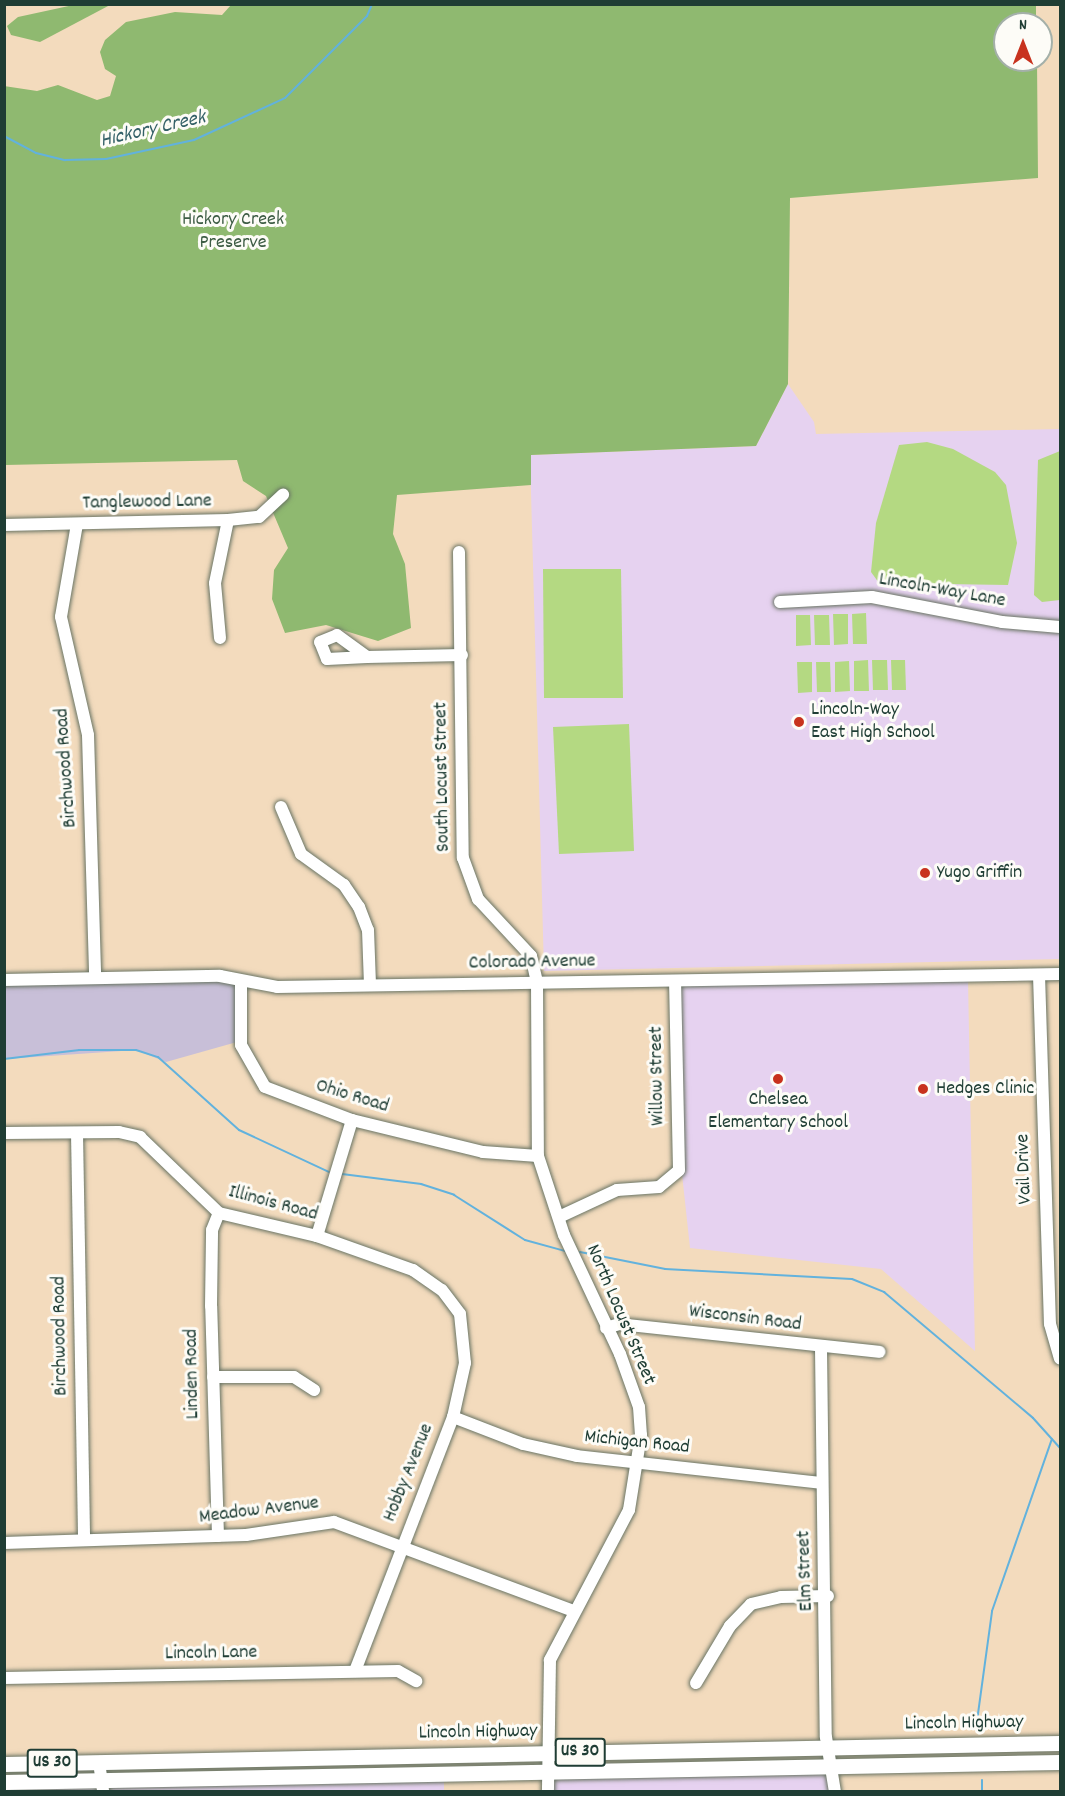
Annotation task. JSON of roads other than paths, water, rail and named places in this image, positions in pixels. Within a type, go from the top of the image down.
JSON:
[{"type":"main road","name":"Lincoln Highway","points":[[4,1764],[1060,1743]]},
{"type":"main road","name":"Lincoln Highway","points":[[4,1782],[99,1788],[548,1771],[1060,1762]]},
{"type":"street","name":"Tanglewood Lane","points":[[4,525],[228,520],[258,517],[283,495]]},
{"type":"street","points":[[220,638],[215,583],[228,520]]},
{"type":"street","name":"Birchwood Road","points":[[76,524],[61,617],[88,735],[95,978]]},
{"type":"street","name":"South Locust Street","points":[[459,552],[463,858],[478,899],[531,956],[537,982]]},
{"type":"street","name":"Lincoln-Way Lane","points":[[780,602],[872,597],[1002,622],[1060,627]]},
{"type":"street","points":[[367,657],[462,655]]},
{"type":"street","points":[[281,807],[301,854],[344,885],[358,907],[368,930],[370,985]]},
{"type":"street","name":"Colorado Avenue","points":[[4,980],[220,976],[241,983],[370,985],[675,982],[1060,974]]},
{"type":"street","name":"Vail Drive","points":[[1039,975],[1050,1324],[1060,1359]]},
{"type":"street","name":"North Locust Street","points":[[537,982],[538,1156],[559,1217],[639,1407],[638,1463],[622,1525],[573,1611],[548,1675],[548,1791]]},
{"type":"street","name":"Willow Street","points":[[559,1217],[617,1190],[659,1187],[679,1170],[675,982]]},
{"type":"street","name":"Ohio Road","points":[[241,983],[241,1045],[260,1080],[352,1120],[483,1152],[538,1156]]},
{"type":"street","points":[[317,1236],[352,1120]]},
{"type":"street","name":"Illinois Road","points":[[4,1133],[76,1133],[140,1137],[219,1213],[317,1236],[413,1270],[442,1290]]},
{"type":"street","name":"Birchwood Road","points":[[76,1133],[84,1539]]},
{"type":"street","name":"Linden Road","points":[[218,1536],[213,1377],[212,1230],[219,1213]]},
{"type":"street","name":"Hobby Avenue","points":[[355,1671],[402,1543],[453,1417],[465,1363],[465,1334],[460,1314],[442,1290]]},
{"type":"street","name":"Wisconsin Road","points":[[606,1328],[619,1324],[821,1348],[880,1352]]},
{"type":"street","name":"Elm Street","points":[[821,1348],[822,1483],[828,1596],[826,1737],[831,1748],[835,1791]]},
{"type":"street","points":[[213,1377],[294,1377],[314,1390]]},
{"type":"street","name":"Michigan Road","points":[[453,1417],[540,1448],[638,1463],[822,1483]]},
{"type":"street","name":"Meadow Avenue","points":[[4,1543],[218,1536],[334,1522],[402,1543],[573,1611]]},
{"type":"street","points":[[696,1683],[730,1626],[751,1604],[828,1596]]},
{"type":"street","name":"Lincoln Lane","points":[[4,1678],[398,1671],[416,1681]]},
{"type":"street","points":[[99,1762],[99,1788]]},
{"type":"waterway","name":"Hickory Creek","points":[[4,136],[36,153],[65,160],[106,159],[194,140],[285,98],[367,16],[372,4]]},
{"type":"waterway","points":[[4,1059],[79,1050],[136,1050],[158,1057],[239,1130],[329,1172]]},
{"type":"waterway","points":[[342,1174],[421,1184],[454,1195],[525,1240],[565,1251]]},
{"type":"waterway","points":[[580,1252],[665,1269],[852,1279],[884,1292],[1033,1418],[1060,1448]]},
{"type":"waterway","points":[[977,1721],[992,1611],[1052,1439]]},
{"type":"waterway","points":[[982,1780],[982,1791]]},
{"type":"place","name":"Lincoln-Way East High School","points":[[799,722]]},
{"type":"place","name":"Yugo Griffin","points":[[925,873]]},
{"type":"place","name":"Chelsea Elementary School","points":[[778,1079]]},
{"type":"place","name":"Hedges Clinic","points":[[923,1089]]},
{"type":"park label","name":"Hickory Creek Preserve","points":[[233,232]]}]
